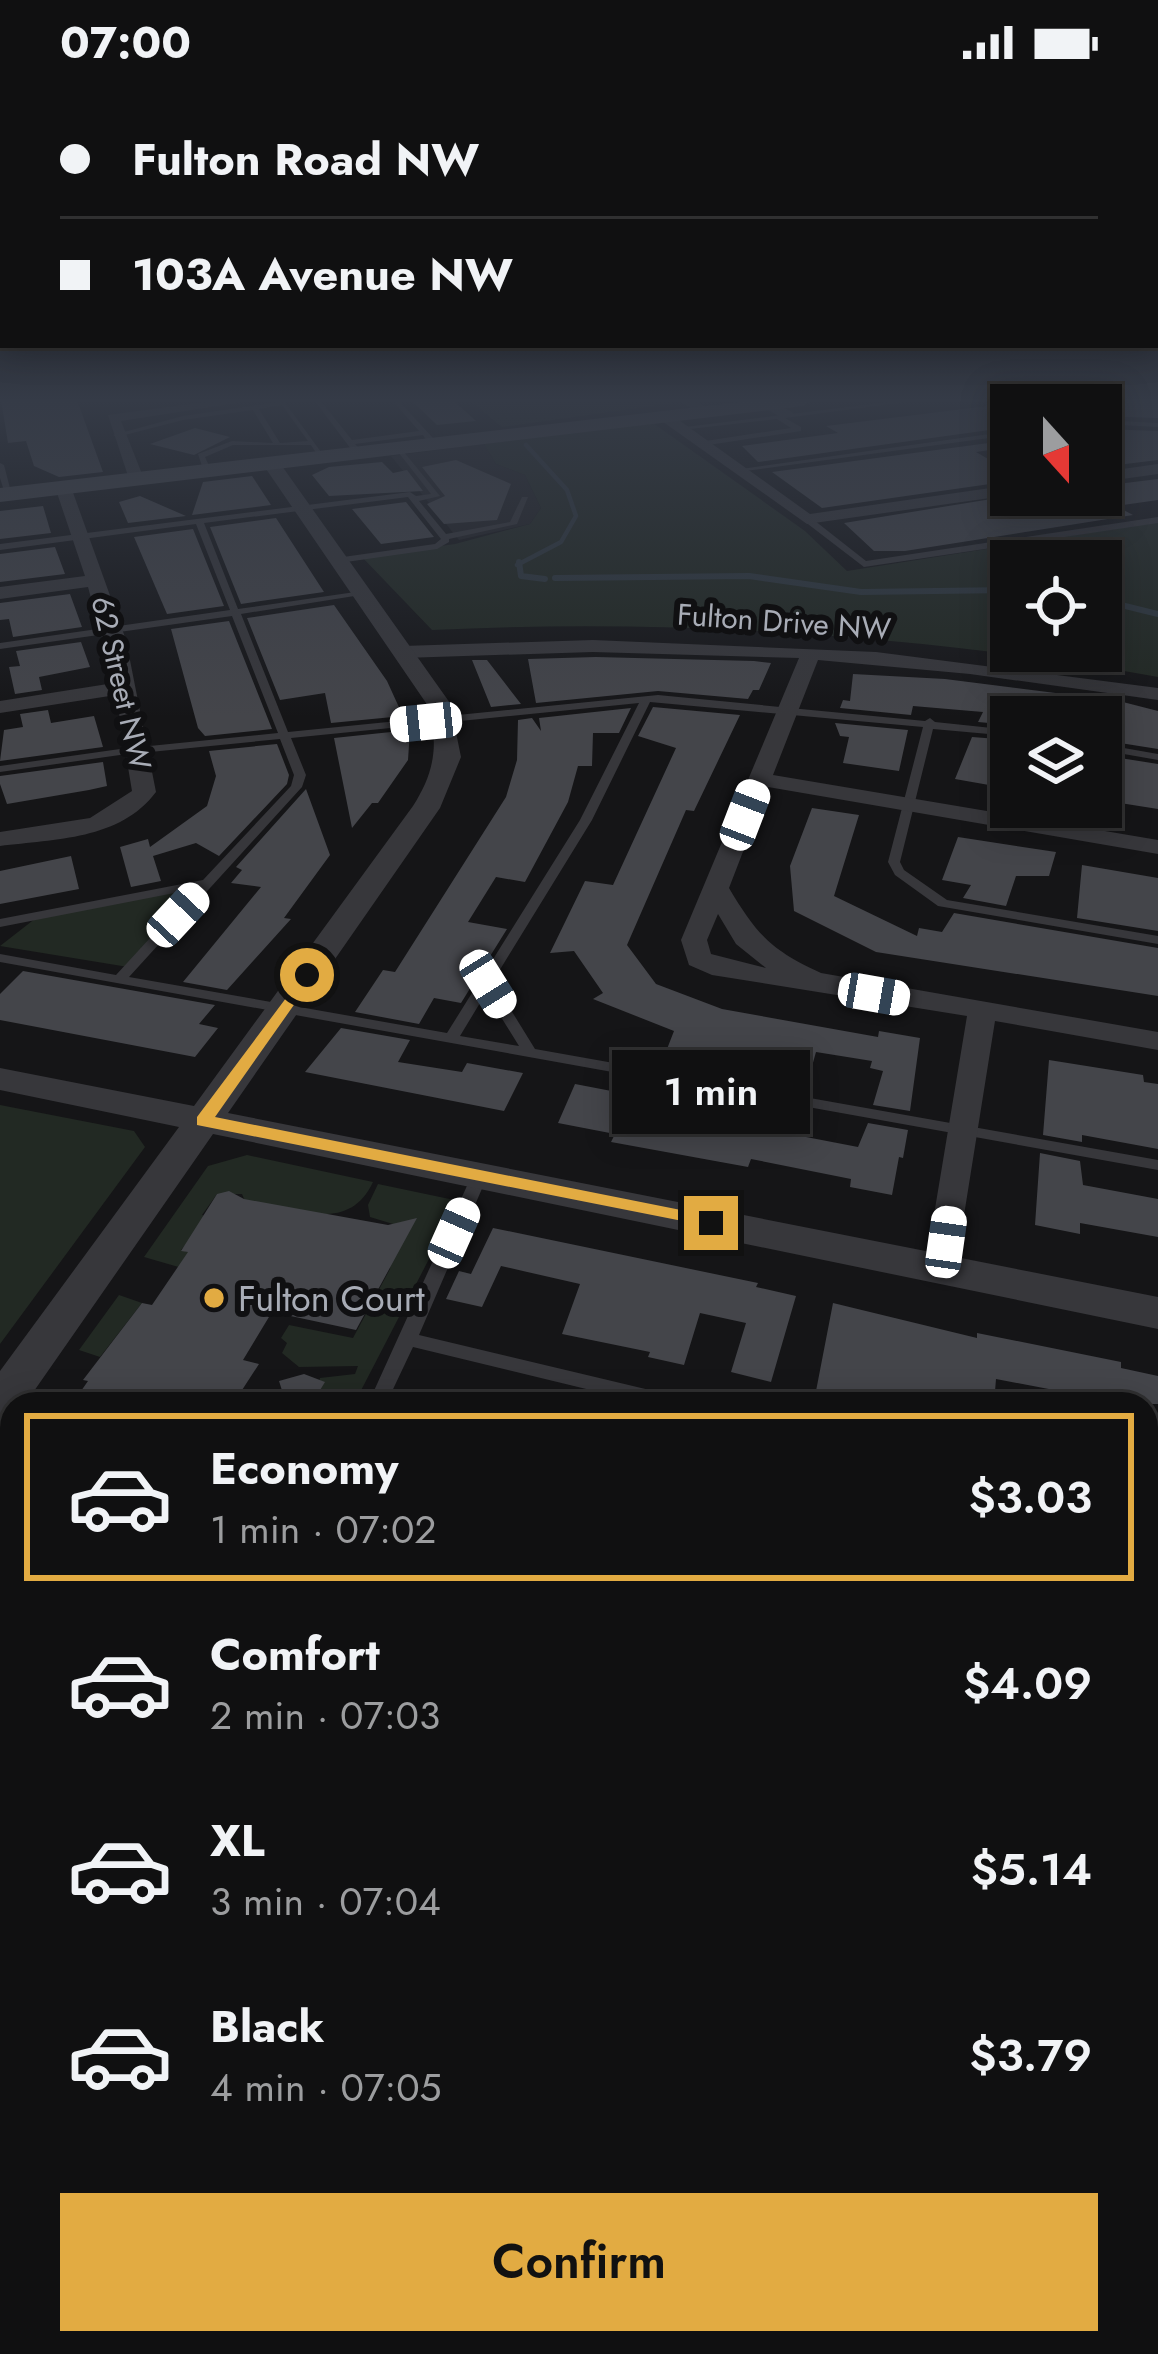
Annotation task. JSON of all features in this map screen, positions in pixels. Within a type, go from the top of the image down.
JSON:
[{"type":"street","name":"62 Street NW","points":[[0,839],[97,822],[130,808],[144,792],[114,630],[70,506]]},
{"type":"street","points":[[788,506],[801,515],[877,506]]},
{"type":"street","points":[[801,515],[854,506]]},
{"type":"street","points":[[9,1392],[435,795],[449,760],[446,720],[303,508]]},
{"type":"street","points":[[0,593],[97,580]]},
{"type":"street","name":"Fulton Drive NW","points":[[403,652],[624,643],[811,652],[1014,671],[1158,694]]},
{"type":"street","points":[[811,652],[694,940],[699,959],[722,970],[1158,1041]]},
{"type":"street","points":[[0,707],[125,687]]},
{"type":"street","points":[[759,779],[1158,848]]},
{"type":"street","points":[[716,888],[745,938],[789,970],[838,988]]},
{"type":"street","points":[[942,1270],[982,1012]]},
{"type":"street","points":[[0,1079],[1158,1313]]},
{"type":"lane","points":[[0,547],[319,506]]},
{"type":"lane","points":[[420,506],[445,537]]},
{"type":"lane","points":[[339,560],[437,546],[445,537],[513,524],[522,506]]},
{"type":"lane","points":[[801,515],[864,564],[1158,520]]},
{"type":"lane","points":[[120,979],[296,787],[300,768],[199,522]]},
{"type":"lane","points":[[0,646],[362,594]]},
{"type":"lane","points":[[452,1037],[586,820],[646,699]]},
{"type":"lane","points":[[0,769],[646,699],[990,731]]},
{"type":"lane","points":[[931,722],[895,867],[934,899],[1158,940]]},
{"type":"lane","points":[[1122,751],[1158,757]]},
{"type":"lane","points":[[0,922],[208,883]]},
{"type":"lane","points":[[0,958],[1158,1165]]},
{"type":"lane","points":[[488,984],[530,1052]]},
{"type":"lane","points":[[382,1392],[479,1177]]},
{"type":"lane","points":[[408,1339],[629,1392]]},
{"type":"shaded area","points":[[431,506],[541,508],[530,524],[459,540]]},
{"type":"shaded area","points":[[540,506],[770,506],[847,571],[990,548],[990,652],[705,629],[432,630],[362,557],[455,544],[530,524]]},
{"type":"shaded area","points":[[1158,522],[1158,677],[1122,671],[1122,540],[1044,540]]},
{"type":"shaded area","points":[[178,890],[191,902],[128,967],[0,946],[36,918]]},
{"type":"shaded area","points":[[0,1105],[134,1131],[145,1147],[0,1344]]},
{"type":"shaded area","points":[[247,1155],[373,1182],[362,1199],[334,1213],[300,1212],[245,1201],[242,1194],[217,1194],[202,1215],[210,1218],[181,1250],[193,1253],[182,1268],[144,1257],[208,1166]]},
{"type":"shaded area","points":[[378,1184],[459,1201],[360,1392],[316,1392],[320,1378],[355,1374],[358,1366],[299,1367],[282,1353],[287,1343],[281,1338],[289,1325],[353,1338],[390,1269],[393,1224],[370,1217],[368,1205]]},
{"type":"shaded area","points":[[119,1295],[142,1303],[100,1357],[79,1350]]},
{"type":"building","points":[[43,506],[51,533],[0,539],[0,511]]},
{"type":"building","points":[[121,506],[163,506],[186,516],[128,523]]},
{"type":"building","points":[[195,506],[264,506],[192,515]]},
{"type":"building","points":[[409,506],[434,537],[381,544],[352,509]]},
{"type":"building","points":[[429,506],[502,506],[497,520],[444,524]]},
{"type":"building","points":[[949,506],[990,506],[990,516],[1122,516],[1122,509],[1133,515],[905,551],[874,551],[844,523]]},
{"type":"building","points":[[276,518],[324,592],[241,604],[210,527]]},
{"type":"building","points":[[193,529],[224,606],[167,614],[134,537]]},
{"type":"building","points":[[55,547],[65,574],[0,582],[0,554]]},
{"type":"building","points":[[70,594],[82,627],[13,637],[9,619],[0,620],[0,603]]},
{"type":"building","points":[[334,605],[387,681],[403,716],[331,723],[325,693],[280,700],[247,618]]},
{"type":"building","points":[[229,621],[272,729],[205,736],[198,728],[171,629]]},
{"type":"building","points":[[81,642],[90,667],[39,677],[42,690],[15,694],[9,667],[20,666],[16,651]]},
{"type":"building","points":[[528,659],[771,663],[759,690],[753,690],[748,699],[658,691],[536,703]]},
{"type":"building","points":[[472,660],[487,660],[521,704],[491,707]]},
{"type":"building","points":[[853,674],[945,679],[1079,696],[990,696],[990,723],[978,722],[983,712],[913,706],[911,715],[840,708],[843,700],[850,701]]},
{"type":"building","points":[[1122,702],[1158,711],[1158,749],[1122,743]]},
{"type":"building","points":[[653,707],[740,715],[694,811],[686,810],[627,945],[656,984],[722,1009],[878,1037],[879,1031],[920,1038],[910,1111],[873,1105],[883,1071],[870,1068],[872,1061],[816,1052],[807,1084],[750,1076],[748,1082],[660,1067],[674,1031],[593,999],[603,993],[574,951],[550,953],[585,881],[613,885],[676,748],[638,736]]},
{"type":"building","points":[[631,708],[619,733],[593,733],[592,766],[578,766],[568,802],[525,882],[496,877],[468,922],[507,929],[461,1003],[434,998],[419,1024],[355,1012],[383,970],[395,972],[506,797],[517,760],[518,720],[532,718],[541,731],[539,718]]},
{"type":"building","points":[[48,710],[51,723],[94,716],[103,747],[0,761],[4,730],[23,727],[20,714]]},
{"type":"building","points":[[835,723],[908,730],[899,771],[843,763],[849,737],[840,736]]},
{"type":"building","points":[[410,730],[408,760],[378,803],[372,803],[352,828],[334,738]]},
{"type":"building","points":[[972,737],[990,738],[989,785],[955,779]]},
{"type":"building","points":[[277,744],[289,775],[287,784],[219,856],[196,843],[153,856],[161,881],[131,887],[120,847],[148,839],[150,847],[207,806],[216,776],[209,751]]},
{"type":"building","points":[[1122,758],[1158,764],[1158,809],[1122,803]]},
{"type":"building","points":[[103,762],[107,786],[89,790],[7,804],[0,784],[0,776]]},
{"type":"building","points":[[306,789],[330,855],[284,918],[291,919],[227,990],[183,982],[261,887],[231,883],[242,870],[236,867]]},
{"type":"building","points":[[812,808],[859,815],[834,896],[917,936],[919,928],[942,932],[954,913],[1158,948],[1158,996],[876,952],[794,911],[790,866]]},
{"type":"building","points":[[958,837],[1056,852],[1049,876],[1016,876],[1006,906],[963,898],[971,885],[942,880]]},
{"type":"building","points":[[71,856],[79,889],[0,904],[0,871]]},
{"type":"building","points":[[1082,865],[1158,878],[1158,931],[1077,918]]},
{"type":"building","points":[[23,971],[215,1005],[199,1024],[218,1028],[195,1057],[0,1020],[0,994]]},
{"type":"building","points":[[341,1028],[410,1040],[398,1062],[462,1072],[467,1063],[523,1073],[504,1111],[305,1072]]},
{"type":"building","points":[[1049,1060],[1143,1075],[1144,1082],[1158,1084],[1158,1149],[1082,1135],[1082,1142],[1043,1135]]},
{"type":"building","points":[[575,1084],[648,1098],[653,1084],[742,1100],[734,1123],[858,1147],[868,1123],[908,1130],[903,1158],[899,1157],[892,1195],[850,1187],[851,1179],[751,1159],[748,1167],[611,1142],[615,1134],[558,1123]]},
{"type":"building","points":[[1040,1153],[1080,1161],[1083,1185],[1158,1199],[1158,1237],[1080,1223],[1080,1234],[1035,1225]]},
{"type":"building","name":"Fulton Court","points":[[229,1191],[244,1199],[388,1225],[417,1218],[356,1330],[272,1312],[243,1360],[259,1364],[241,1392],[80,1392],[88,1381],[83,1380],[142,1303],[152,1305],[188,1252],[181,1251],[217,1194]]},
{"type":"building","points":[[493,1228],[758,1283],[756,1287],[796,1296],[771,1382],[731,1372],[746,1323],[700,1313],[684,1365],[648,1357],[650,1352],[562,1334],[580,1284],[501,1266],[482,1307],[446,1299],[459,1271],[471,1274]]},
{"type":"building","points":[[833,1303],[977,1338],[977,1333],[1121,1362],[1121,1368],[1158,1376],[1158,1392],[1064,1392],[996,1379],[995,1392],[816,1391]]},
{"type":"building","points":[[304,1374],[325,1382],[319,1392],[282,1392],[279,1381]]},
{"type":"waterway","points":[[519,564],[561,542],[576,516],[573,506]]},
{"type":"waterway","points":[[519,564],[521,576],[545,579]]},
{"type":"waterway","points":[[555,578],[749,576],[861,592],[990,590]]},
{"type":"waterway","points":[[1122,605],[1158,614]]},
{"type":"place","name":"Fulton Court","points":[[214,1298]]},
{"type":"route","points":[[307,975],[203,1121],[711,1223]]}]
